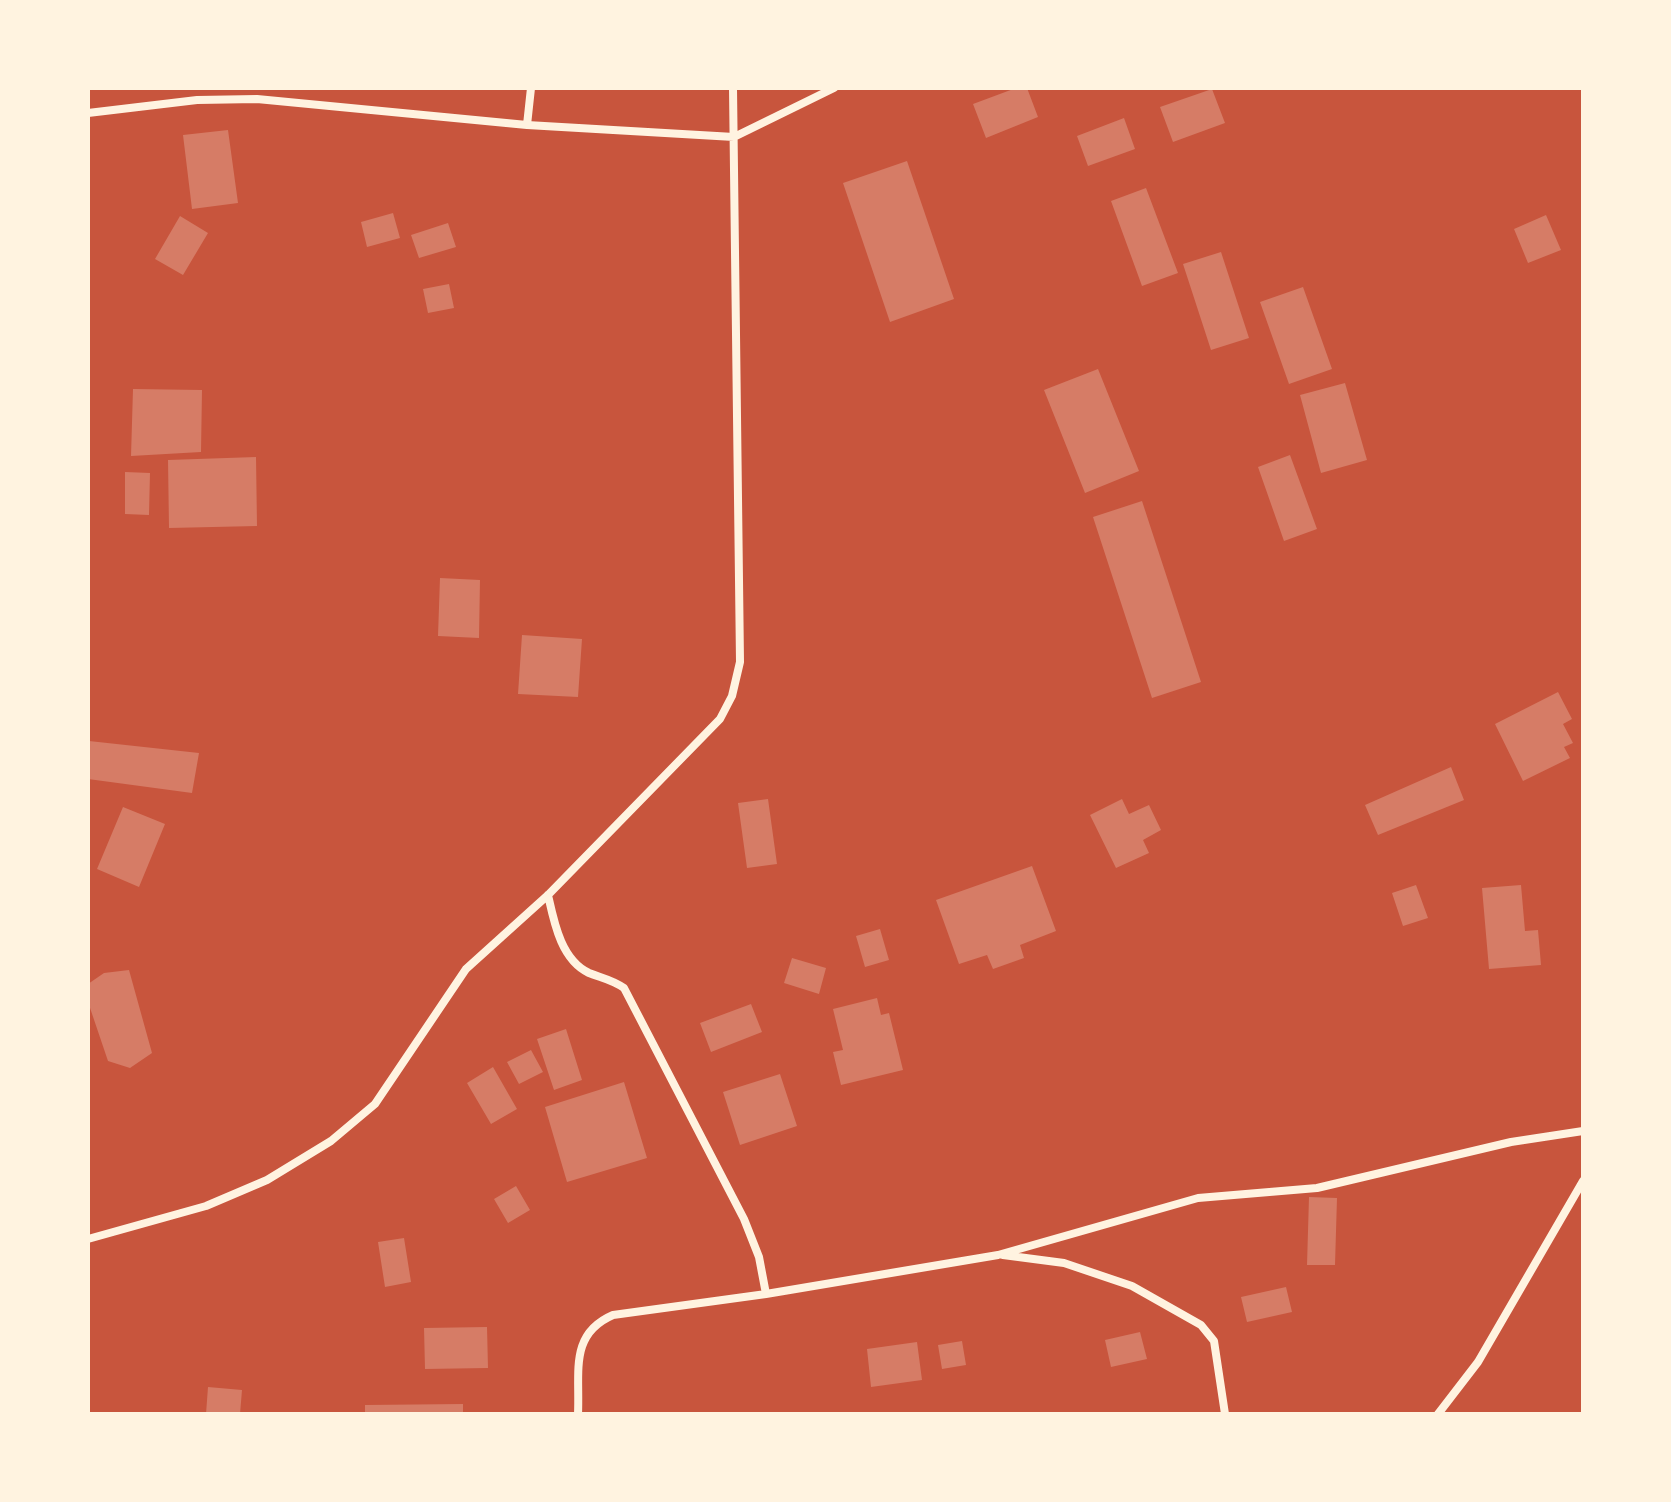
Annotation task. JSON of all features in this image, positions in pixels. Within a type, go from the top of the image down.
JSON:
[{"type":"street","points":[[527,125],[531,88]]},
{"type":"street","points":[[88,1239],[206,1206],[267,1180],[331,1141],[375,1104],[466,969],[548,895],[720,719],[732,696],[740,662],[733,88]]},
{"type":"street","points":[[88,113],[197,100],[257,99],[527,125],[734,137],[834,88]]},
{"type":"street","points":[[548,895],[558,935],[573,961],[587,972],[612,979],[624,988],[744,1219],[759,1257],[766,1294]]},
{"type":"street","points":[[578,1414],[581,1340],[594,1323],[613,1315],[766,1294],[998,1255],[1198,1198],[1317,1188],[1511,1142],[1583,1131]]},
{"type":"street","points":[[1438,1414],[1478,1362],[1583,1181]]},
{"type":"street","points":[[998,1255],[1064,1263],[1118,1281],[1201,1325],[1214,1341],[1225,1414]]},
{"type":"building","points":[[1016,88],[1027,88],[1038,117],[986,138],[973,104]]},
{"type":"building","points":[[1212,89],[1225,123],[1173,142],[1160,107]]},
{"type":"building","points":[[1124,118],[1135,149],[1088,166],[1077,136]]},
{"type":"building","points":[[228,130],[238,203],[192,209],[183,135]]},
{"type":"building","points":[[907,161],[954,299],[890,322],[843,183]]},
{"type":"building","points":[[1146,188],[1178,273],[1142,286],[1111,201]]},
{"type":"building","points":[[393,213],[400,238],[367,247],[361,222]]},
{"type":"building","points":[[1546,215],[1561,250],[1528,263],[1514,229]]},
{"type":"building","points":[[180,216],[208,233],[183,275],[155,259]]},
{"type":"building","points":[[448,223],[456,247],[419,258],[411,235]]},
{"type":"building","points":[[1221,252],[1249,338],[1211,350],[1183,264]]},
{"type":"building","points":[[449,284],[454,308],[428,313],[423,289]]},
{"type":"building","points":[[1303,287],[1332,369],[1289,384],[1260,302]]},
{"type":"building","points":[[1098,369],[1139,471],[1085,493],[1044,390]]},
{"type":"building","points":[[1345,383],[1367,460],[1321,473],[1300,395]]},
{"type":"building","points":[[133,389],[202,390],[201,452],[131,456]]},
{"type":"building","points":[[1290,455],[1317,529],[1284,541],[1258,467]]},
{"type":"building","points":[[256,457],[257,526],[169,528],[168,460]]},
{"type":"building","points":[[125,472],[150,473],[149,515],[125,514]]},
{"type":"building","points":[[1142,501],[1201,682],[1152,698],[1093,517]]},
{"type":"building","points":[[440,578],[480,580],[479,638],[438,636]]},
{"type":"building","points":[[522,635],[582,639],[578,697],[518,694]]},
{"type":"building","points":[[1558,692],[1572,719],[1563,724],[1573,743],[1564,747],[1570,758],[1523,781],[1495,724]]},
{"type":"building","points":[[89,741],[199,753],[192,793],[88,779]]},
{"type":"building","points":[[1451,767],[1464,800],[1378,835],[1365,805]]},
{"type":"building","points":[[768,799],[777,864],[747,868],[738,803]]},
{"type":"building","points":[[1122,799],[1129,814],[1149,805],[1161,830],[1143,840],[1149,853],[1116,868],[1090,815]]},
{"type":"building","points":[[123,807],[165,824],[139,887],[97,869]]},
{"type":"building","points":[[1032,866],[1056,931],[1020,945],[1024,958],[993,969],[987,955],[959,964],[936,900]]},
{"type":"building","points":[[1416,885],[1428,918],[1403,926],[1392,893]]},
{"type":"building","points":[[1521,885],[1525,931],[1538,930],[1541,965],[1489,969],[1482,888]]},
{"type":"building","points":[[880,929],[889,960],[865,967],[856,936]]},
{"type":"building","points":[[792,958],[826,968],[819,994],[784,983]]},
{"type":"building","points":[[129,970],[152,1053],[130,1068],[108,1061],[88,1002],[88,984],[104,973]]},
{"type":"building","points":[[877,998],[881,1015],[889,1013],[903,1070],[841,1085],[833,1052],[843,1050],[833,1009]]},
{"type":"building","points":[[751,1004],[762,1032],[711,1052],[700,1023]]},
{"type":"building","points":[[566,1029],[582,1080],[554,1090],[537,1039]]},
{"type":"building","points":[[531,1050],[543,1072],[519,1084],[507,1062]]},
{"type":"building","points":[[493,1067],[517,1109],[491,1124],[467,1083]]},
{"type":"building","points":[[780,1074],[797,1126],[740,1145],[723,1092]]},
{"type":"building","points":[[624,1082],[647,1158],[567,1182],[545,1107]]},
{"type":"building","points":[[516,1186],[530,1210],[508,1223],[494,1199]]},
{"type":"building","points":[[1309,1197],[1337,1198],[1335,1265],[1307,1265]]},
{"type":"building","points":[[404,1238],[411,1282],[385,1287],[378,1242]]},
{"type":"building","points":[[1286,1287],[1292,1312],[1247,1322],[1241,1297]]},
{"type":"building","points":[[487,1327],[488,1368],[425,1369],[424,1328]]},
{"type":"building","points":[[1140,1332],[1147,1359],[1111,1367],[1105,1340]]},
{"type":"building","points":[[962,1341],[966,1365],[942,1369],[938,1345]]},
{"type":"building","points":[[917,1342],[922,1380],[871,1387],[867,1349]]},
{"type":"building","points":[[208,1387],[242,1390],[240,1414],[206,1414]]},
{"type":"building","points":[[463,1404],[463,1414],[365,1414],[365,1405]]}]
